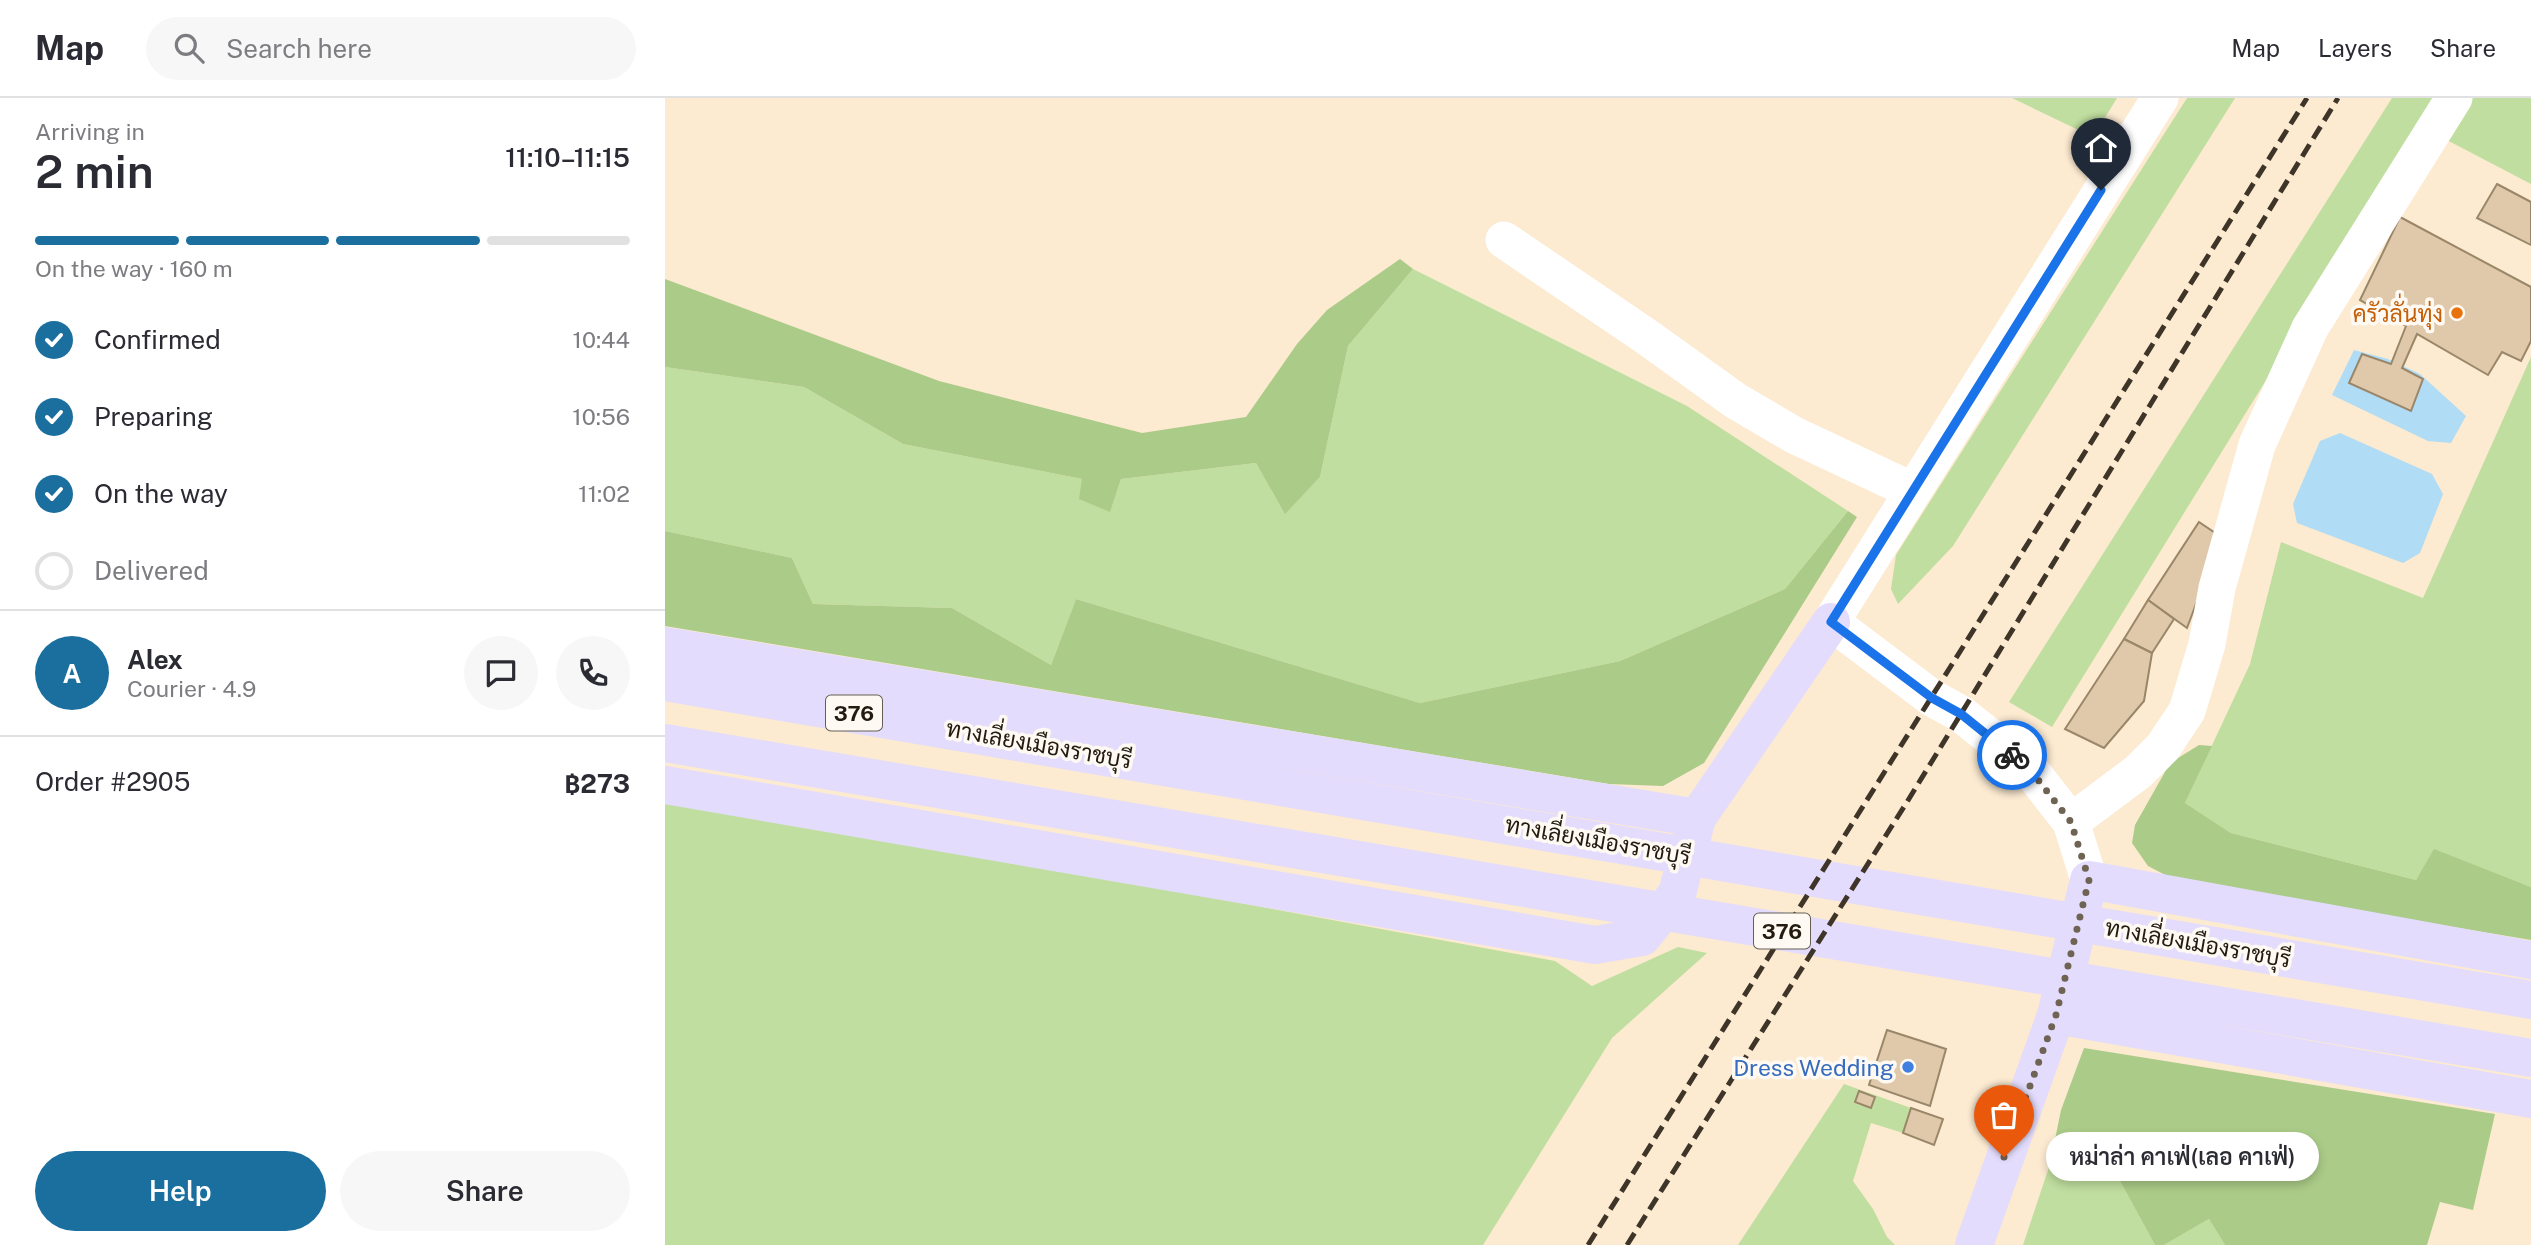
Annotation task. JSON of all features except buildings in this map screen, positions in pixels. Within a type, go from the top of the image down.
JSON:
[{"type":"main road","points":[[665,785],[1595,945],[1642,937],[1677,894],[1697,818],[1831,622]]},
{"type":"main road","points":[[665,646],[1697,818]]},
{"type":"main road","name":"ทางเลี่ยงเมืองราชบุรี","points":[[665,682],[2531,1000]]},
{"type":"main road","name":"376","points":[[665,743],[2531,1058]]},
{"type":"main road","points":[[1974,1245],[2056,1015],[2089,880],[2531,960]]},
{"type":"main road","points":[[2056,1015],[2531,1099]]},
{"type":"street","points":[[2089,880],[2071,822],[2028,767],[1961,714],[1932,698],[1831,622],[2160,98]]},
{"type":"street","points":[[2071,822],[2138,772],[2163,747],[2186,711],[2207,644],[2217,588],[2257,445],[2310,328],[2454,98]]},
{"type":"street","points":[[1504,240],[1736,401],[1794,435],[1912,490]]},
{"type":"green space","points":[[2012,98],[2117,98],[2093,137]]},
{"type":"green space","points":[[2187,98],[2235,98],[1953,546],[1898,604],[1891,589],[1896,555]]},
{"type":"green space","points":[[2392,98],[2440,98],[2052,727],[2009,702]]},
{"type":"green space","points":[[2466,98],[2531,98],[2531,184],[2443,138]]},
{"type":"green space","points":[[1400,259],[1413,269],[1348,346],[1320,477],[1285,514],[1256,463],[1121,479],[1110,512],[1079,499],[1082,479],[903,444],[804,387],[665,367],[665,279],[939,381],[1142,433],[1246,417],[1297,344],[1327,310]]},
{"type":"green space","points":[[1413,269],[1687,406],[1848,511],[1785,589],[1620,661],[1420,703],[1076,599],[1051,665],[952,608],[813,604],[792,558],[665,531],[665,367],[804,387],[903,444],[1082,479],[1110,511],[1121,479],[1256,463],[1285,513],[1320,477],[1348,346]]},
{"type":"green space","points":[[2531,357],[2531,887],[2435,850],[2416,880],[2231,833],[2185,803],[2250,664],[2281,542],[2423,598]]},
{"type":"green space","points":[[1848,511],[1857,517],[1704,763],[1663,786],[1609,784],[665,626],[665,531],[792,558],[813,604],[952,608],[1051,665],[1076,599],[1420,703],[1620,661],[1785,589]]},
{"type":"green space","points":[[2199,745],[2212,746],[2185,803],[2231,833],[2416,880],[2434,849],[2531,887],[2531,940],[2177,881],[2148,866],[2132,843],[2135,825],[2170,763]]},
{"type":"green space","points":[[665,797],[1555,961],[1592,986],[1678,947],[1707,953],[1612,1038],[1483,1245],[665,1245]]},
{"type":"green space","points":[[2084,1048],[2495,1114],[2473,1210],[2440,1202],[2427,1245],[2225,1245],[2209,1219],[2164,1245],[2155,1245],[2120,1181],[2050,1164],[2061,1110]]},
{"type":"green space","points":[[1844,1084],[1911,1108],[1903,1133],[1871,1123],[1853,1181],[1873,1209],[1887,1237],[1895,1245],[1738,1245]]},
{"type":"green space","points":[[2050,1164],[2120,1181],[2155,1245],[2023,1245]]},
{"type":"green space","points":[[2209,1219],[2225,1245],[2164,1245]]},
{"type":"water","points":[[2354,350],[2388,359],[2420,374],[2466,416],[2451,443],[2428,441],[2332,395]]},
{"type":"water","points":[[2340,433],[2432,474],[2443,494],[2420,553],[2403,563],[2297,523],[2293,504],[2320,441]]},
{"type":"railway","points":[[1588,1245],[2307,98]]},
{"type":"railway","points":[[1627,1245],[1907,802],[2338,98]]},
{"type":"way so far","points":[[2004,1157],[2056,1015],[2089,880],[2071,822],[2028,767],[2012,755]]},
{"type":"place","name":"ครัวลั่นทุ่ง","points":[[2457,313]]},
{"type":"place","name":"Dress Wedding","points":[[1908,1067]]},
{"type":"place","name":"หม่าล่า คาเฟ่(เลอ คาเฟ่)","points":[[2004,1157]]},
{"type":"route","points":[[2012,755],[1961,714],[1932,698],[1831,622],[2101,190]]}]
